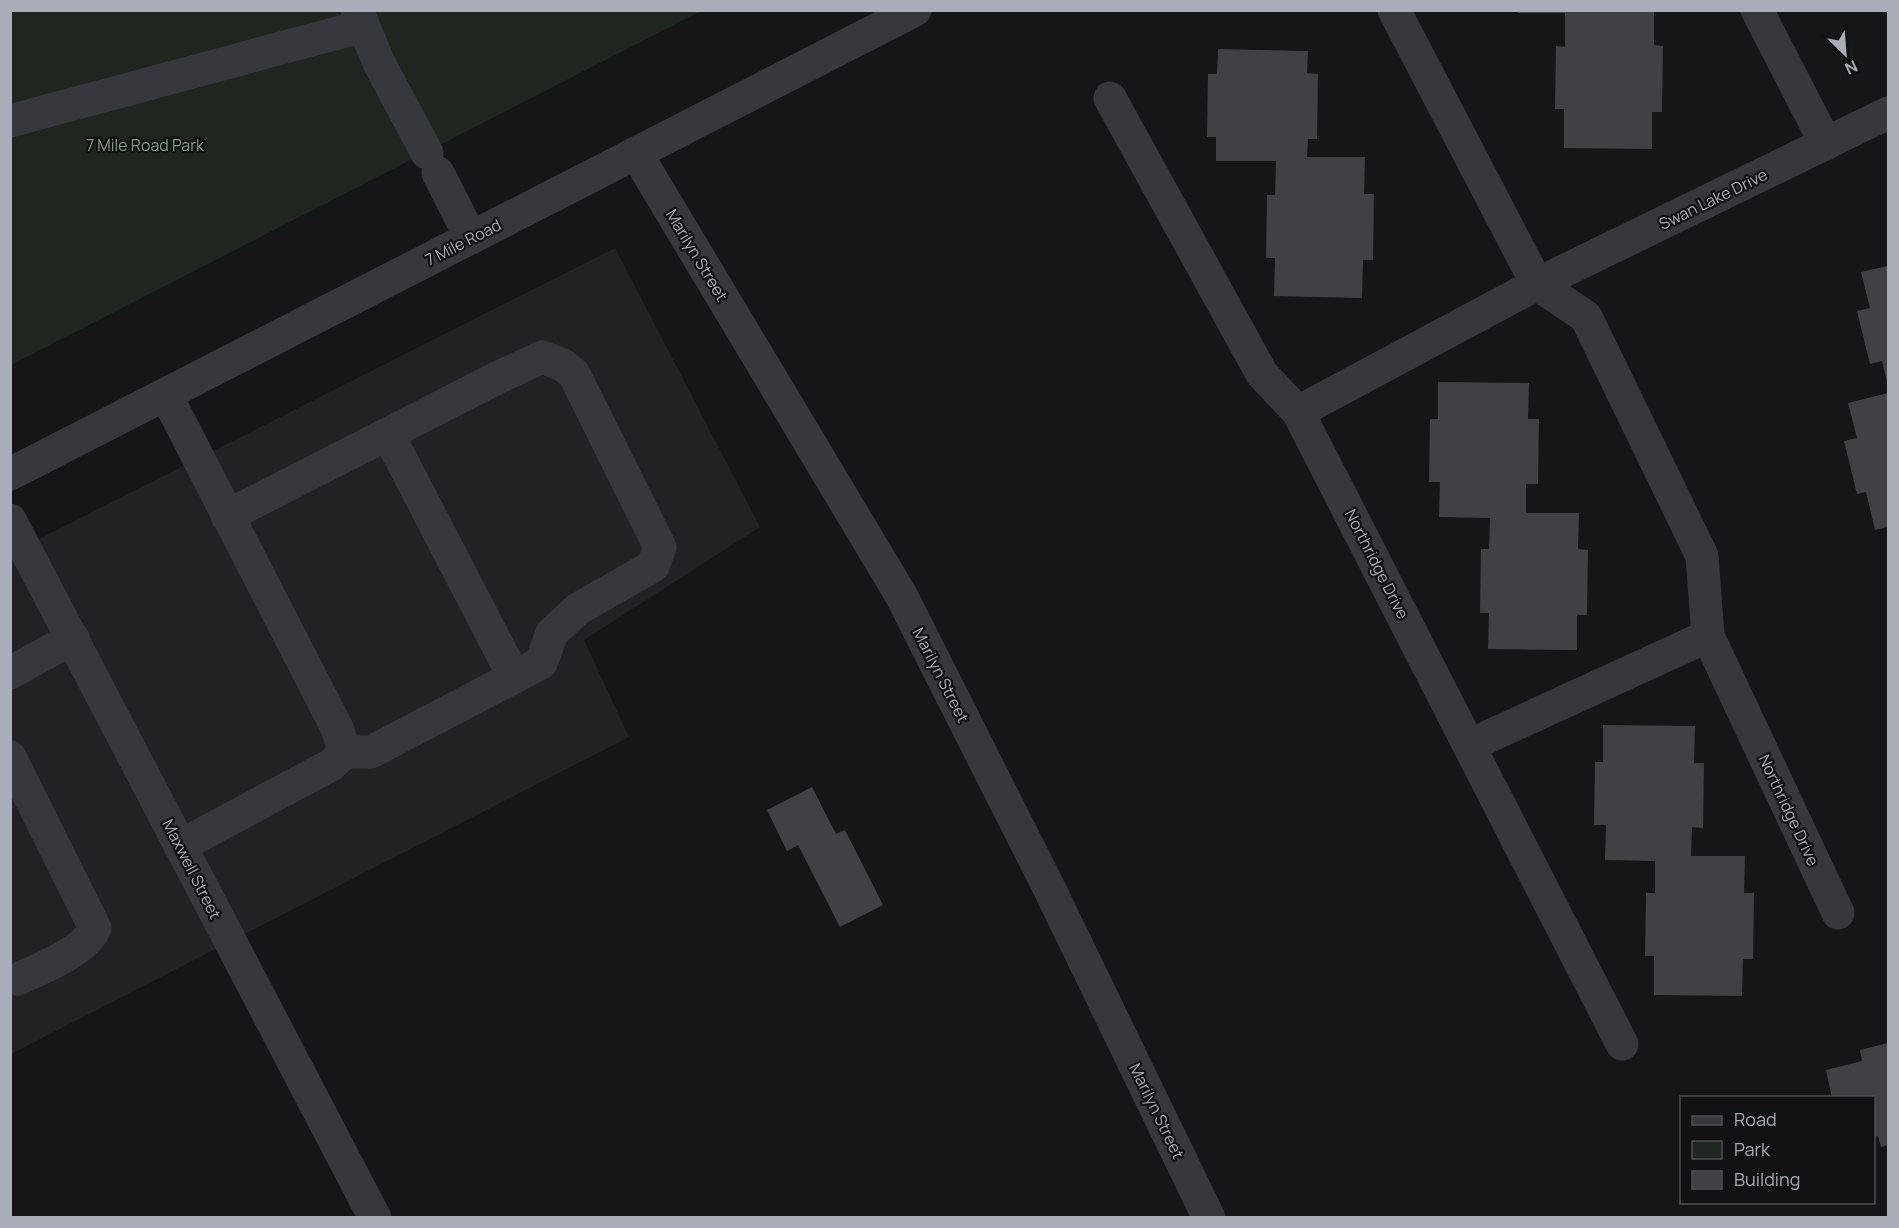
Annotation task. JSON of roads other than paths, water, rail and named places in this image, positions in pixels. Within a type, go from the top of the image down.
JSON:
[{"type":"street","name":"7 Mile Road","points":[[10,474],[915,10]]},
{"type":"street","name":"Northridge Drive","points":[[1394,10],[1537,284],[1586,317],[1702,556],[1708,636],[1838,913]]},
{"type":"street","points":[[1757,10],[1826,144]]},
{"type":"street","points":[[10,121],[360,18],[379,63],[471,238]]},
{"type":"street","name":"Northridge Drive","points":[[1110,98],[1262,374],[1298,412],[1622,1044]]},
{"type":"street","name":"Swan Lake Drive","points":[[1298,412],[1537,284],[1888,113]]},
{"type":"street","name":"Marilyn Street","points":[[636,153],[901,595],[1050,890],[1209,1218]]},
{"type":"street","points":[[180,846],[331,765],[345,752],[371,752],[541,663],[552,633],[578,609],[652,566],[660,547],[574,374],[563,365],[542,357],[227,516]]},
{"type":"street","points":[[166,395],[337,728],[345,752]]},
{"type":"street","points":[[388,434],[514,677]]},
{"type":"street","name":"Maxwell Street","points":[[10,520],[375,1218]]},
{"type":"street","points":[[1470,745],[1708,636]]},
{"type":"street","points":[[10,673],[73,638]]},
{"type":"street","points":[[10,756],[95,928],[85,943],[18,979]]},
{"type":"park label","name":"7 Mile Road Park","points":[[145,145]]}]
